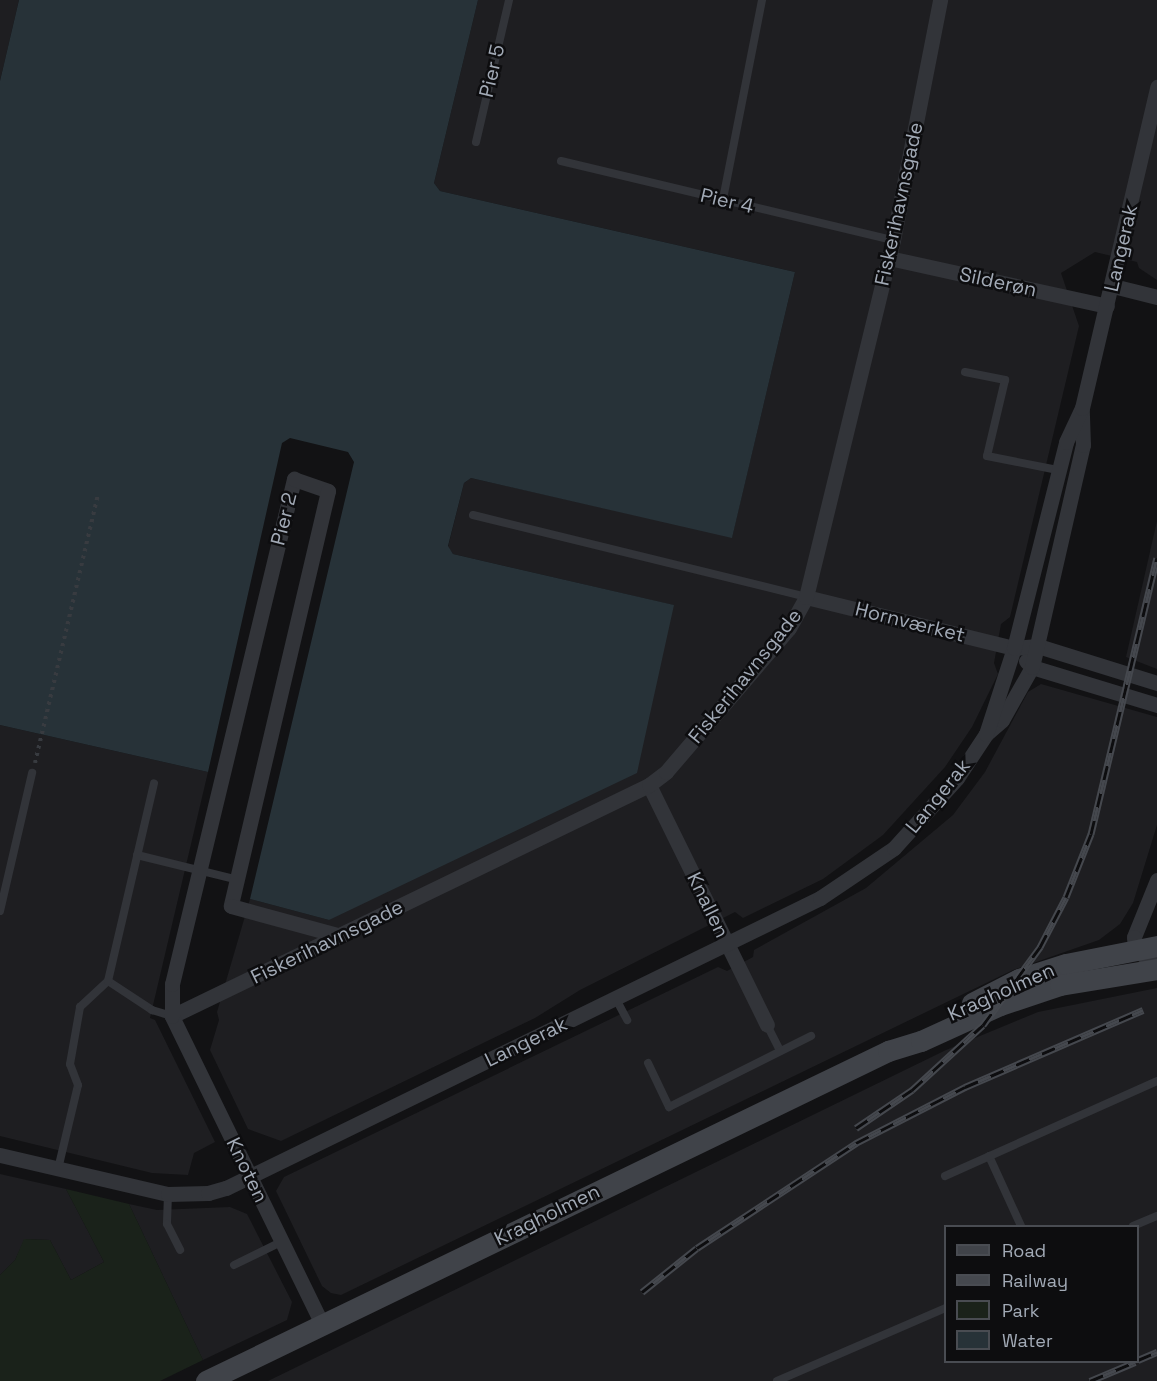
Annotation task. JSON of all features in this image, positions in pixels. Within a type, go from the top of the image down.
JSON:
[{"type":"street","name":"Fiskerihavnsgade","points":[[172,1016],[341,936],[650,784],[674,763],[789,628],[806,597],[889,258],[940,0]]},
{"type":"street","name":"Langerak","points":[[0,1155],[168,1194],[208,1193],[250,1176],[728,945],[820,898],[894,848],[957,778],[986,734],[1014,648],[1066,442],[1082,408],[1113,286],[1157,87]]},
{"type":"street","name":"Silderøn","points":[[889,258],[1107,306]]},
{"type":"street","points":[[1113,286],[1157,297]]},
{"type":"street","name":"Langerak","points":[[986,734],[1002,720],[1032,667],[1083,445],[1082,408]]},
{"type":"street","name":"Pier 2","points":[[172,1016],[172,984],[294,479],[328,491],[231,906],[341,936]]},
{"type":"street","name":"Hornværket","points":[[806,597],[1014,648],[1038,646],[1157,683]]},
{"type":"street","points":[[1014,648],[1032,667],[1157,705]]},
{"type":"street","name":"Knallen","points":[[650,784],[767,1025]]},
{"type":"street","points":[[1157,880],[1136,930],[1135,948],[1157,968]]},
{"type":"street","name":"Kragholmen","points":[[888,1051],[915,1031],[1019,979],[1066,963],[1135,948],[1157,946]]},
{"type":"street","name":"Kragholmen","points":[[206,1381],[888,1051],[921,1041],[1000,1005],[1060,985],[1157,968]]},
{"type":"street","name":"Knoten","points":[[172,1016],[322,1324]]},
{"type":"lane","name":"Pier 5","points":[[476,142],[509,0]]},
{"type":"lane","points":[[723,200],[762,0]]},
{"type":"lane","name":"Pier 4","points":[[561,161],[893,240]]},
{"type":"lane","points":[[965,372],[1005,380],[987,456],[1058,470]]},
{"type":"lane","points":[[473,515],[806,597]]},
{"type":"lane","points":[[0,911],[32,773]]},
{"type":"lane","points":[[58,1169],[78,1085],[70,1064],[80,1007],[108,981],[154,783]]},
{"type":"lane","points":[[137,855],[238,880]]},
{"type":"lane","points":[[108,981],[152,1010],[172,1016]]},
{"type":"lane","points":[[616,999],[627,1020]]},
{"type":"lane","points":[[767,1025],[780,1051]]},
{"type":"lane","points":[[648,1063],[669,1107],[811,1036]]},
{"type":"lane","points":[[945,1176],[1157,1082]]},
{"type":"lane","points":[[989,1156],[1020,1225]]},
{"type":"lane","points":[[168,1194],[167,1224],[180,1250]]},
{"type":"lane","points":[[1137,1225],[1157,1216]]},
{"type":"lane","points":[[234,1265],[281,1242]]},
{"type":"lane","points":[[777,1381],[944,1308]]},
{"type":"path","points":[[32,773],[98,495]]},
{"type":"shaded area","points":[[0,0],[19,0],[0,81]]},
{"type":"shaded area","points":[[478,0],[1157,0],[1157,280],[1139,268],[1137,262],[1095,252],[1061,273],[1079,326],[1010,617],[1001,624],[994,663],[998,674],[972,727],[945,767],[883,835],[823,879],[743,918],[735,912],[580,990],[535,1018],[281,1141],[248,1129],[210,1050],[219,1020],[217,1012],[250,899],[329,920],[673,605],[453,554],[448,547],[464,483],[471,478],[732,537],[795,272],[440,191],[434,183]]},
{"type":"shaded area","points":[[1157,521],[1157,669],[1126,657]]},
{"type":"shaded area","points":[[1041,684],[1157,717],[1157,825],[1133,903],[1120,924],[1099,940],[1013,970],[341,1295],[331,1293],[322,1286],[276,1191],[284,1177],[718,967],[727,971],[753,957],[754,950],[866,888],[953,815],[985,772],[1028,692]]},
{"type":"shaded area","points":[[0,725],[208,772],[150,1018],[155,1020],[215,1142],[194,1153],[188,1175],[152,1173],[0,1136]]},
{"type":"shaded area","points":[[1157,988],[1157,1381],[268,1381],[946,1050],[1038,1012]]},
{"type":"shaded area","points":[[0,1174],[66,1189],[104,1262],[71,1280],[50,1240],[25,1239],[15,1260],[0,1275]]},
{"type":"shaded area","points":[[129,1204],[157,1210],[230,1207],[247,1214],[292,1302],[287,1320],[203,1360]]},
{"type":"green space","points":[[66,1189],[129,1204],[203,1360],[160,1381],[0,1381],[0,1275],[15,1260],[24,1239],[50,1240],[71,1280],[104,1262]]},
{"type":"water","points":[[19,0],[478,0],[434,183],[440,191],[795,272],[732,538],[471,478],[464,483],[448,546],[453,554],[674,605],[637,773],[329,920],[250,899],[354,462],[348,452],[290,438],[282,443],[208,772],[0,725],[0,81]]},
{"type":"railway","points":[[856,1128],[912,1090],[983,1025],[1040,947],[1066,897],[1091,834],[1157,558]]},
{"type":"railway","points":[[642,1292],[697,1248],[856,1143],[965,1087],[1143,1010]]},
{"type":"railway","points":[[1139,1360],[1157,1352]]},
{"type":"railway","points":[[1090,1381],[1133,1363]]}]
